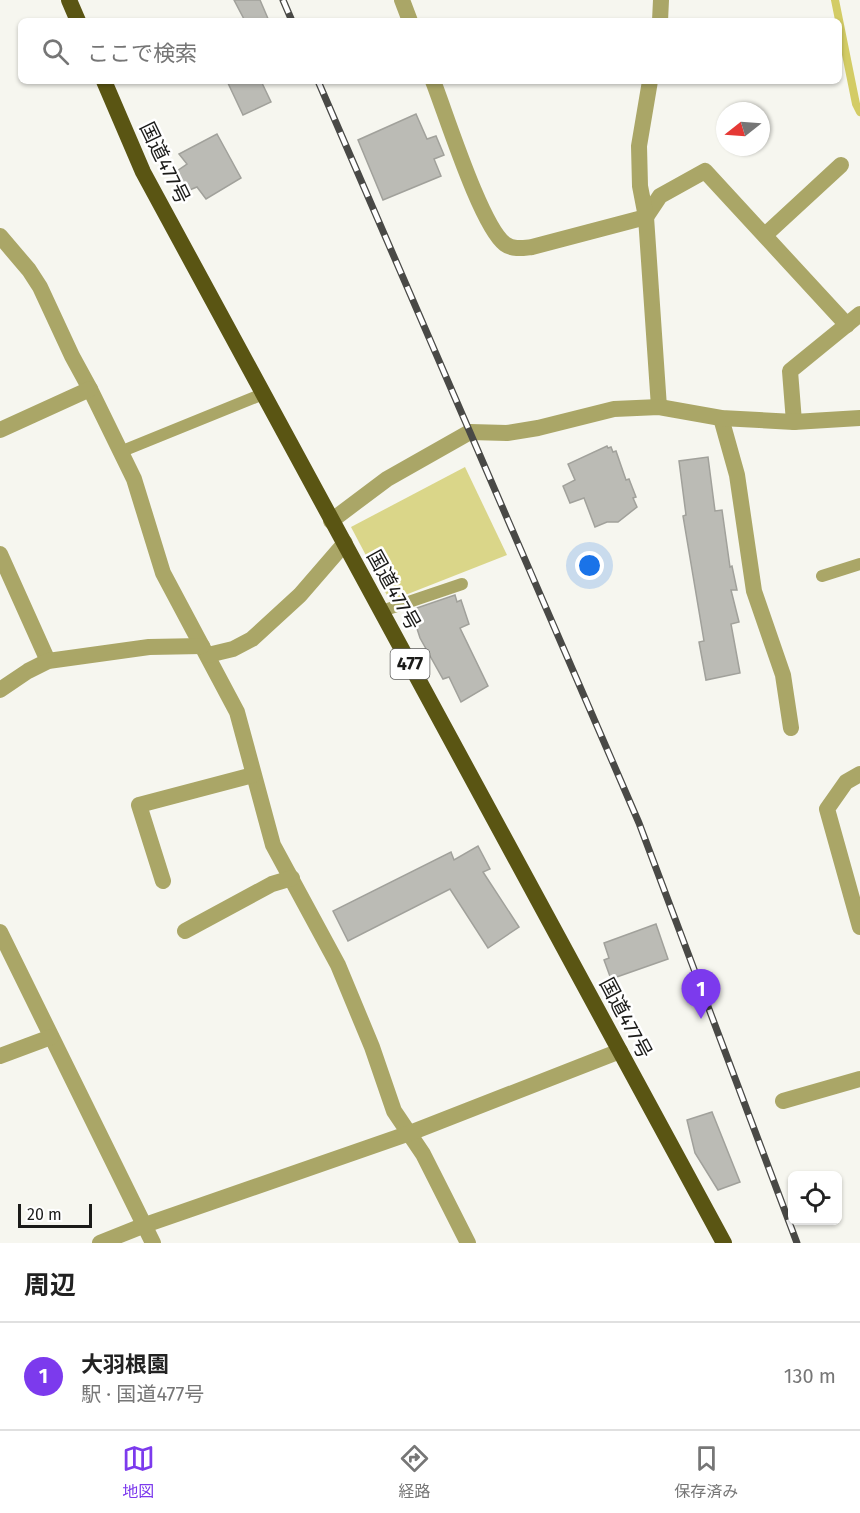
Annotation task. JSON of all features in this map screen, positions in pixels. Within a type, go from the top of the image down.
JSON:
[{"type":"highway","points":[[69,0],[77,18]]},
{"type":"highway","name":"国道477号","points":[[105,84],[143,172],[724,1243]]},
{"type":"street","points":[[402,0],[409,18]]},
{"type":"street","points":[[660,0],[660,18]]},
{"type":"street","points":[[434,84],[492,230],[506,245],[517,249],[532,248],[646,217],[660,196],[705,171],[765,235],[853,320],[790,371],[794,422]]},
{"type":"street","points":[[649,84],[639,146],[640,186],[646,217],[658,407]]},
{"type":"street","points":[[765,235],[841,165]]},
{"type":"street","points":[[2,244],[29,270],[40,287],[134,479],[163,573],[237,712],[273,845],[338,965],[372,1047],[394,1111],[423,1154],[468,1243]]},
{"type":"street","points":[[0,430],[90,388]]},
{"type":"street","points":[[331,521],[387,479],[470,432],[507,433],[538,428],[614,409],[658,407],[721,418],[794,422],[860,418]]},
{"type":"street","points":[[721,418],[736,475],[754,591],[783,675],[791,728]]},
{"type":"street","points":[[0,690],[48,661],[149,647],[233,649],[252,639],[300,595],[345,543]]},
{"type":"street","points":[[0,554],[48,661]]},
{"type":"street","points":[[860,774],[846,782],[827,809],[860,927]]},
{"type":"street","points":[[163,881],[139,805],[254,775]]},
{"type":"street","points":[[185,931],[272,884],[292,878]]},
{"type":"street","points":[[0,932],[153,1243]]},
{"type":"street","points":[[0,1056],[51,1037]]},
{"type":"street","points":[[100,1243],[410,1133],[621,1051]]},
{"type":"street","points":[[783,1101],[860,1078]]},
{"type":"lane","points":[[120,452],[263,394]]},
{"type":"lane","points":[[822,576],[860,564]]},
{"type":"lane","points":[[382,611],[462,584]]},
{"type":"shaded area","points":[[465,467],[507,555],[390,601],[351,527]]},
{"type":"building","points":[[234,0],[260,0],[268,18],[243,18]]},
{"type":"building","points":[[228,84],[262,84],[271,102],[243,115]]},
{"type":"building","points":[[416,114],[427,139],[436,136],[444,155],[434,159],[441,176],[383,200],[358,140]]},
{"type":"building","points":[[217,134],[241,178],[206,199],[197,187],[187,191],[177,171],[187,164],[179,154]]},
{"type":"building","points":[[607,446],[611,447],[613,452],[616,451],[626,480],[629,479],[636,497],[633,498],[637,507],[618,522],[607,522],[595,527],[584,498],[570,503],[563,486],[575,480],[568,464]]},
{"type":"building","points":[[708,457],[715,511],[722,510],[730,567],[732,566],[737,590],[731,590],[739,622],[731,624],[740,673],[706,680],[699,642],[704,641],[683,516],[686,515],[679,461]]},
{"type":"building","points":[[455,595],[457,602],[461,600],[469,624],[460,628],[488,686],[461,702],[449,677],[443,679],[420,638],[411,610]]},
{"type":"building","points":[[478,846],[490,869],[483,872],[519,927],[488,948],[450,889],[348,941],[333,911],[451,852],[454,860]]},
{"type":"building","points":[[656,924],[668,959],[611,979],[604,960],[609,958],[604,943]]},
{"type":"building","points":[[712,1112],[740,1182],[718,1190],[695,1153],[687,1120]]},
{"type":"waterway","points":[[835,0],[839,18]]},
{"type":"waterway","points":[[842,35],[856,104],[860,112]]},
{"type":"railway","points":[[283,0],[291,18]]},
{"type":"railway","points":[[319,84],[639,823],[797,1243]]},
{"type":"place","name":"大羽根園","points":[[701,1019]]}]
